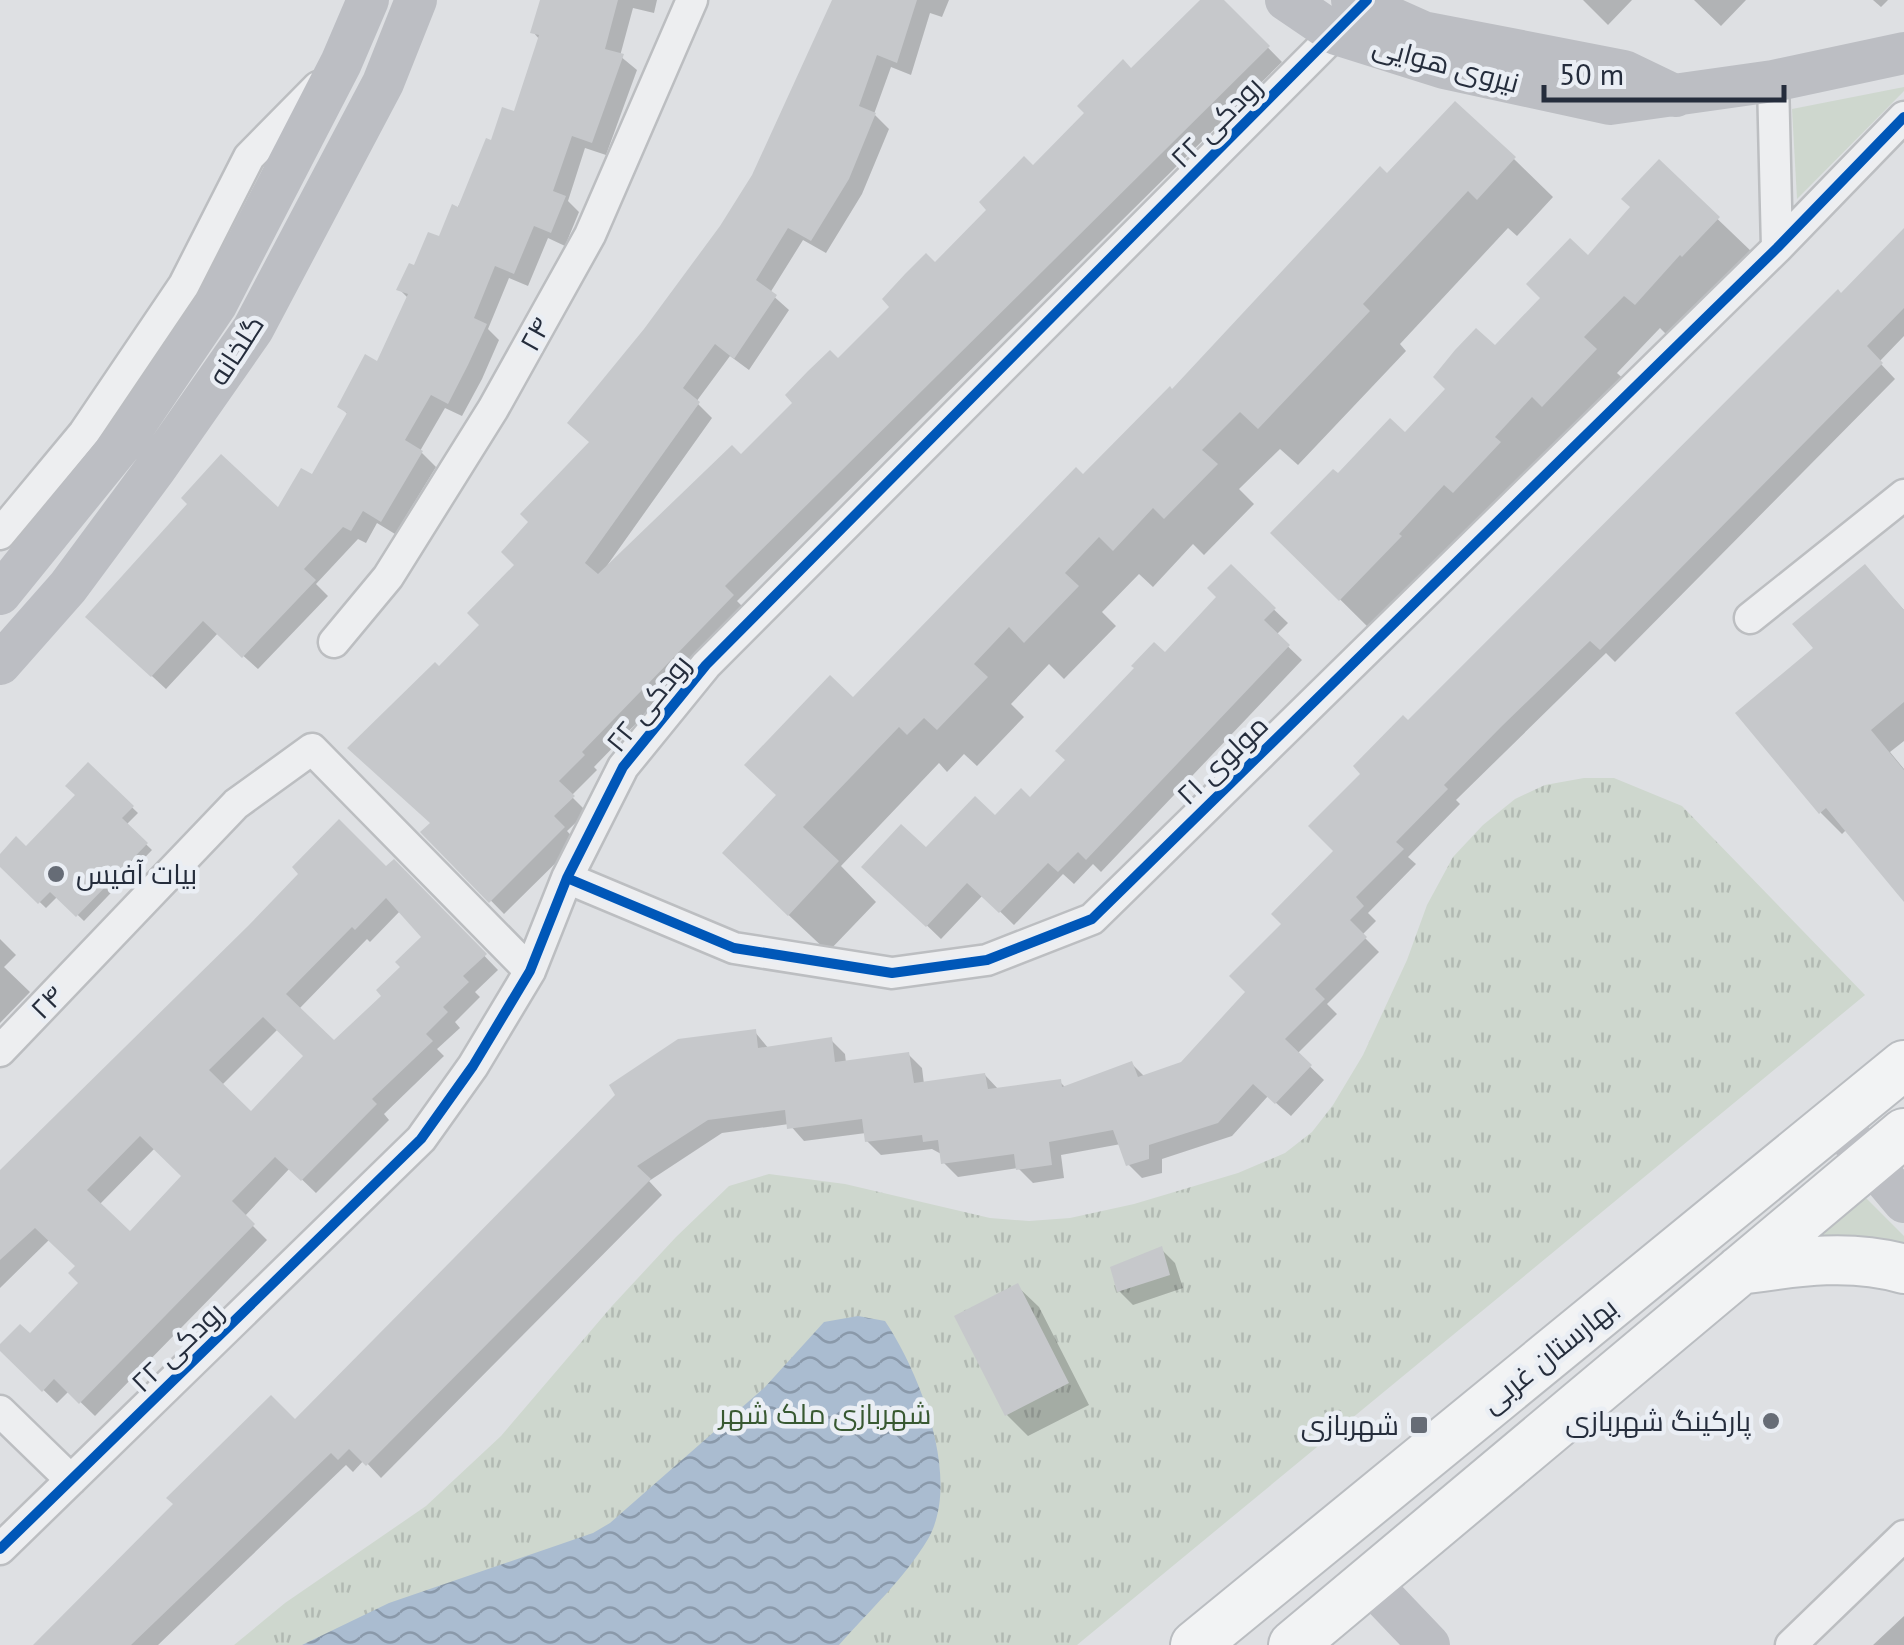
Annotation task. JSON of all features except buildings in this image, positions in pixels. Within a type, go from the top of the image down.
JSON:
[{"type":"main road","name":"گلخانه","points":[[0,594],[124,442],[216,305],[342,63],[368,0]]},
{"type":"main road","name":"گلخانه","points":[[0,664],[68,587],[253,329],[383,83],[416,0]]},
{"type":"main road","name":"نیروی هوایی","points":[[1286,0],[1354,10],[1444,68],[1610,104],[1772,81],[1904,53]]},
{"type":"main road","name":"بهارستان غربی","points":[[1194,1645],[1904,1064]]},
{"type":"main road","points":[[1850,1108],[1895,1143],[1904,1202]]},
{"type":"main road","name":"بهارستان غربی","points":[[1293,1645],[1895,1143]]},
{"type":"main road","points":[[1740,1270],[1800,1261],[1845,1260],[1904,1269]]},
{"type":"main road","points":[[1368,1581],[1430,1645]]},
{"type":"street","name":"۲۴","points":[[334,642],[388,577],[493,410],[590,235],[692,0]]},
{"type":"street","name":"رودکی ۲۲","points":[[0,1549],[421,1139],[472,1066],[530,971],[567,878],[623,767],[706,666],[1354,10]]},
{"type":"street","points":[[0,534],[84,433],[184,284],[248,157],[342,63]]},
{"type":"street","points":[[1772,81],[1777,248]]},
{"type":"street","name":"مولوی ۲۱","points":[[567,878],[734,948],[892,973],[986,960],[1092,919],[1777,248],[1904,117]]},
{"type":"street","points":[[1750,618],[1904,495]]},
{"type":"street","name":"۲۴","points":[[0,1051],[236,804],[312,749],[530,971]]},
{"type":"street","points":[[0,1411],[71,1480]]},
{"type":"street","points":[[1791,1645],[1904,1536]]},
{"type":"green space","points":[[1904,87],[1904,91],[1797,199],[1792,109]]},
{"type":"green space","name":"شهربازی ملک شهر","points":[[1584,778],[1614,778],[1682,806],[1865,995],[1077,1645],[234,1645],[285,1603],[426,1506],[501,1436],[612,1306],[729,1186],[769,1174],[845,1184],[990,1218],[1029,1221],[1070,1218],[1134,1204],[1238,1173],[1285,1153],[1312,1132],[1363,1055],[1407,960],[1427,905],[1453,857],[1515,799],[1545,785]]},
{"type":"green space","points":[[1861,1193],[1904,1236],[1904,1252],[1804,1239]]},
{"type":"water","points":[[858,1316],[885,1321],[911,1369],[932,1427],[941,1487],[937,1515],[919,1553],[839,1645],[302,1645],[389,1603],[593,1533],[610,1523],[765,1387],[824,1322]]},
{"type":"cycle path","points":[[0,1549],[421,1139],[473,1066],[530,971],[567,878],[623,767],[706,665],[1367,0]]},
{"type":"cycle path","points":[[567,878],[734,948],[892,973],[987,960],[1092,919],[1777,248],[1904,117]]},
{"type":"place","name":"بیات آفیس","points":[[56,874]]},
{"type":"place","name":"پارکینگ شهربازی","points":[[1771,1421]]},
{"type":"place","name":"شهربازی","points":[[1419,1425]]}]
